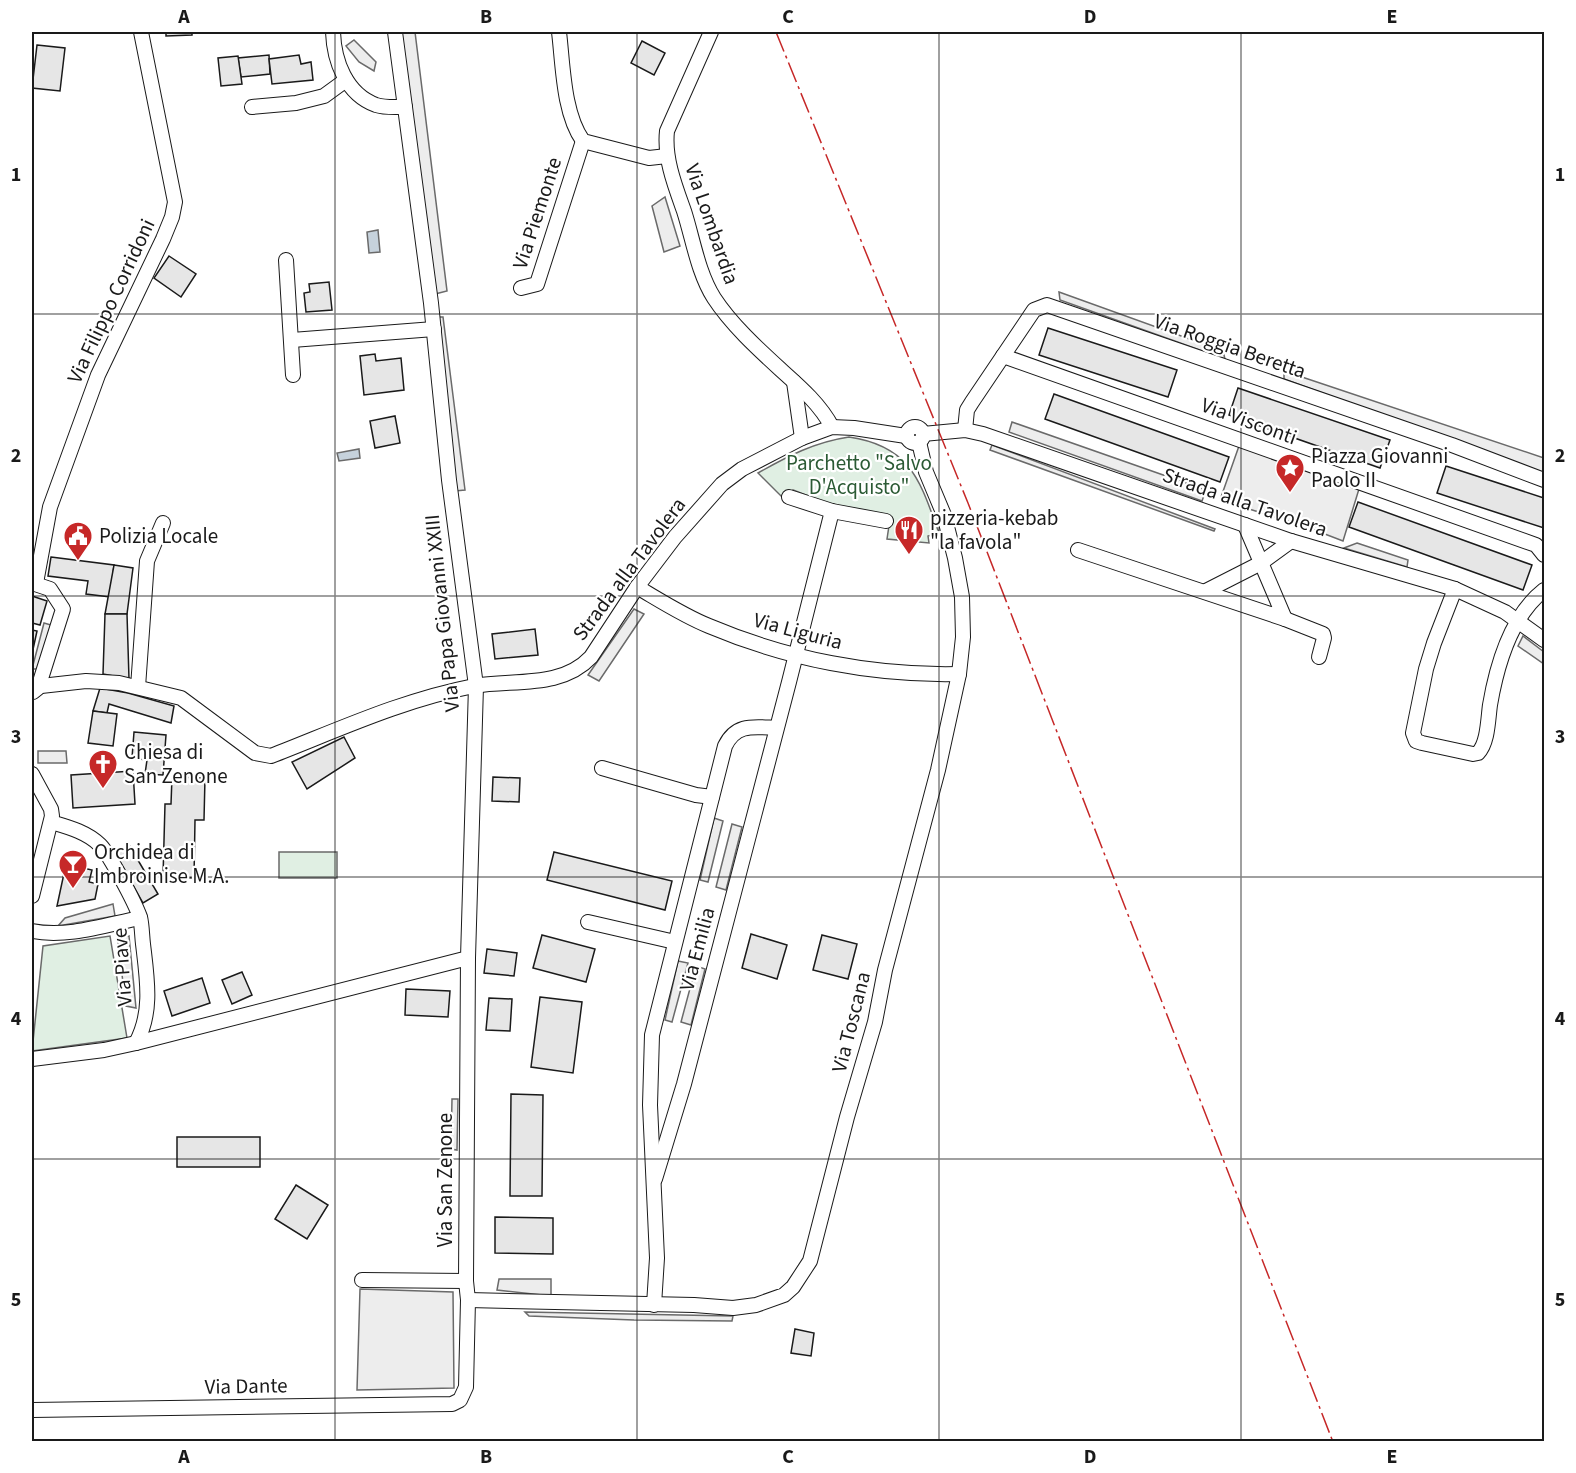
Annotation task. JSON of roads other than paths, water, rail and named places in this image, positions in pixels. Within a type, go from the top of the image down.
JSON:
[{"type":"street","points":[[333,32],[338,66],[346,80],[366,100],[375,104],[405,107]]},
{"type":"street","name":"Via Papa Giovanni XXIII","points":[[394,32],[434,329],[448,480],[476,686],[468,958]]},
{"type":"street","name":"Via Piemonte","points":[[560,32],[565,85],[576,132],[583,141],[649,158],[668,156]]},
{"type":"street","name":"Via Lombardia","points":[[711,32],[671,118],[665,148],[695,249],[714,298],[747,337],[826,415],[832,427]]},
{"type":"street","name":"Via Filippo Corridoni","points":[[34,583],[50,507],[98,375],[172,218],[175,202],[141,34]]},
{"type":"street","points":[[252,106],[296,103],[324,96],[346,80]]},
{"type":"street","name":"Via Piemonte","points":[[521,288],[537,284],[583,141]]},
{"type":"street","points":[[286,260],[294,375]]},
{"type":"street","name":"Via Roggia Beretta","points":[[964,430],[972,402],[1034,310],[1047,305],[1452,445],[1545,480]]},
{"type":"street","points":[[292,340],[434,329]]},
{"type":"street","name":"Via Visconti","points":[[1003,356],[1536,545],[1545,555]]},
{"type":"street","points":[[794,382],[802,438]]},
{"type":"street","name":"Strada alla Tavolera","points":[[34,689],[86,681],[119,683],[181,698],[255,753],[271,756],[360,719],[421,699],[476,686],[557,678],[581,667],[591,657],[637,588],[675,537],[722,484],[750,465],[802,438],[832,427],[854,428],[916,438],[964,430],[983,434],[1291,541],[1455,589],[1492,605],[1545,640]]},
{"type":"street","name":"Via Toscana","points":[[468,1300],[694,1305],[733,1308],[756,1305],[784,1295],[810,1261],[847,1117],[875,1022],[885,970],[938,770],[958,674],[963,637],[962,597],[950,535],[926,472],[916,438]]},
{"type":"street","points":[[789,497],[832,511],[886,521]]},
{"type":"street","name":"Via Emilia","points":[[654,1179],[684,1084],[832,511]]},
{"type":"street","points":[[138,687],[147,561],[163,523]]},
{"type":"street","points":[[1245,525],[1285,619]]},
{"type":"street","points":[[1206,591],[1261,563],[1291,541]]},
{"type":"street","points":[[1078,550],[1206,591],[1323,634],[1319,657]]},
{"type":"street","points":[[34,583],[51,589],[63,609],[34,689]]},
{"type":"street","name":"Via Liguria","points":[[637,588],[709,626],[796,656],[866,669],[958,674]]},
{"type":"street","points":[[1455,589],[1426,669],[1413,733],[1416,741],[1422,744],[1473,754],[1481,750],[1495,678],[1518,621],[1533,598],[1544,589]]},
{"type":"street","name":"Via Emilia","points":[[654,1305],[657,1258],[650,1105],[652,1035],[729,736],[735,731],[746,728],[776,728]]},
{"type":"street","points":[[602,768],[696,795],[712,797]]},
{"type":"street","points":[[32,774],[51,809],[51,822],[32,896]]},
{"type":"street","name":"Via Piave","points":[[51,822],[78,831],[101,845],[140,918],[148,982],[147,1009],[141,1035],[136,1043]]},
{"type":"street","points":[[32,931],[45,934],[78,931],[140,918]]},
{"type":"street","points":[[588,921],[675,942]]},
{"type":"street","points":[[32,1059],[104,1050],[136,1043],[468,958]]},
{"type":"street","name":"Via San Zenone","points":[[460,1400],[466,1387],[468,1300],[466,1281],[468,958]]},
{"type":"street","points":[[362,1280],[466,1281]]},
{"type":"street","name":"Via Dante","points":[[32,1410],[452,1404],[460,1400]]},
{"type":"place","name":"Piazza Giovanni Paolo II","points":[[1290,494]]},
{"type":"place","name":"pizzeria-kebab \"la favola\"","points":[[909,556]]},
{"type":"place","name":"Polizia Locale","points":[[78,562]]},
{"type":"place","name":"Chiesa di San Zenone","points":[[103,790]]},
{"type":"place","name":"Orchidea di Imbroinise M.A.","points":[[73,890]]},
{"type":"park label","name":"Parchetto \"Salvo D'Acquisto\"","points":[[859,475]]}]
